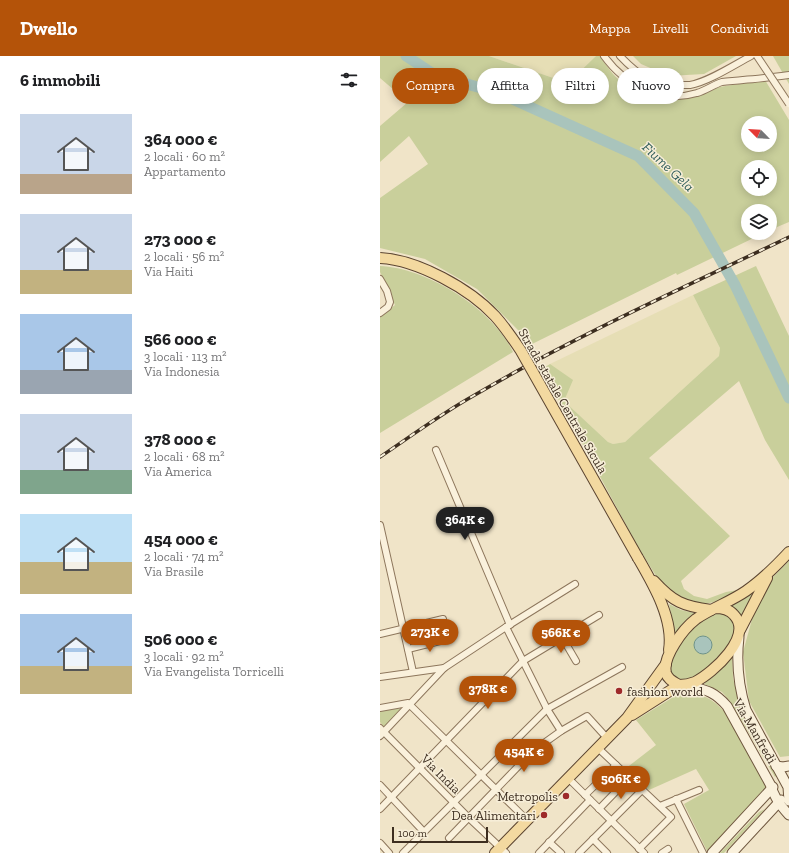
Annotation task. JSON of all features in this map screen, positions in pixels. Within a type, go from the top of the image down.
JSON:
[{"type":"main road","name":"Strada statale Centrale Sicula","points":[[380,258],[411,264],[438,275],[476,299],[495,316],[521,351],[648,574],[660,589],[677,602],[690,606],[713,609],[721,608],[732,613],[740,624],[740,633]]},
{"type":"main road","points":[[501,851],[527,820],[627,718],[667,660],[680,637],[694,620],[747,590],[771,571],[789,552]]},
{"type":"main road","points":[[627,718],[682,685],[694,682],[716,667],[729,651],[740,633],[760,589],[771,571]]},
{"type":"main road","name":"Strada statale Centrale Sicula","points":[[648,574],[668,623],[671,641],[667,660]]},
{"type":"main road","points":[[667,660],[666,674],[670,680],[682,685]]},
{"type":"street","points":[[604,56],[612,68],[629,82],[652,93],[667,96],[684,96],[696,93],[711,88],[721,82],[789,75]]},
{"type":"street","points":[[620,56],[633,70],[652,81],[668,85],[690,85],[710,78],[751,56]]},
{"type":"street","points":[[757,56],[789,104]]},
{"type":"street","points":[[380,279],[387,292],[390,302],[388,307],[380,313]]},
{"type":"street","points":[[436,450],[523,661],[547,709],[561,731]]},
{"type":"street","points":[[380,525],[413,672]]},
{"type":"street","points":[[381,732],[410,705],[444,668],[575,584]]},
{"type":"street","points":[[380,809],[523,661],[599,615]]},
{"type":"street","points":[[380,634],[443,619]]},
{"type":"street","name":"Via Manfredi","points":[[740,633],[737,658],[738,675],[743,700],[746,710],[776,766],[782,793]]},
{"type":"street","points":[[562,637],[576,661]]},
{"type":"street","points":[[408,649],[448,639]]},
{"type":"street","points":[[403,853],[547,709],[622,667]]},
{"type":"street","points":[[380,677],[444,668]]},
{"type":"street","name":"Via Manfredi","points":[[682,685],[708,691],[718,697],[727,706],[782,793]]},
{"type":"street","points":[[380,708],[408,703],[482,774],[527,820]]},
{"type":"street","points":[[449,838],[533,751],[561,731],[587,716],[607,738]]},
{"type":"street","name":"Via India","points":[[381,732],[501,851]]},
{"type":"street","points":[[568,778],[642,851],[670,817],[598,748]]},
{"type":"street","points":[[585,795],[616,765]]},
{"type":"street","points":[[776,766],[789,766]]},
{"type":"street","points":[[599,809],[629,778]]},
{"type":"street","points":[[380,785],[424,832]]},
{"type":"street","points":[[579,853],[642,790]]},
{"type":"street","points":[[660,806],[699,790]]},
{"type":"street","points":[[732,853],[771,812],[782,793]]},
{"type":"street","points":[[712,853],[782,793]]},
{"type":"street","points":[[676,799],[703,853]]},
{"type":"street","points":[[539,853],[590,800]]},
{"type":"street","points":[[593,839],[607,853]]},
{"type":"street","points":[[549,842],[561,853]]},
{"type":"street","points":[[380,843],[389,853]]},
{"type":"lane","points":[[443,619],[448,639]]},
{"type":"shaded area","points":[[489,56],[596,56],[584,68],[551,68],[551,77],[543,74],[543,68],[524,68]]},
{"type":"shaded area","points":[[693,295],[720,348],[719,356],[625,442],[613,444],[608,442],[564,401],[550,364]]},
{"type":"green space","points":[[380,56],[489,56],[524,68],[477,68],[477,104],[543,104],[543,74],[551,77],[551,104],[609,104],[609,68],[617,78],[617,104],[684,104],[684,97],[706,93],[719,87],[765,80],[789,120],[789,222],[777,227],[777,204],[741,204],[741,240],[750,240],[677,275],[676,273],[528,346],[518,330],[477,289],[425,259],[380,248],[380,198],[428,164],[409,136],[380,162],[380,126],[406,104],[469,104],[469,68],[392,68],[392,88],[380,78]]},
{"type":"green space","points":[[596,56],[600,56],[609,68],[584,68]]},
{"type":"green space","points":[[633,56],[736,56],[704,74],[684,75],[684,68],[650,68],[641,64]]},
{"type":"green space","points":[[773,56],[789,56],[789,84]]},
{"type":"green space","points":[[380,266],[418,274],[457,294],[475,306],[490,321],[503,336],[513,352],[380,433],[380,317],[395,305],[380,272]]},
{"type":"green space","points":[[756,266],[789,336],[789,480],[765,440],[739,381],[649,458],[730,536],[681,581],[684,589],[694,596],[707,599],[726,592],[738,590],[723,600],[705,604],[683,599],[671,594],[658,579],[638,547],[542,369],[550,364],[573,380],[564,401],[608,442],[613,444],[625,442],[719,356],[720,348],[693,295]]},
{"type":"green space","points":[[789,561],[789,756],[780,757],[749,701],[743,652],[754,612],[771,579]]},
{"type":"green space","points":[[753,592],[743,618],[738,611],[730,606],[741,601]]},
{"type":"green space","points":[[669,604],[681,610],[699,614],[685,623],[675,634]]},
{"type":"green space","points":[[722,613],[730,617],[735,625],[731,640],[725,649],[710,665],[693,677],[687,680],[679,680],[676,678],[671,672],[670,665],[676,649],[681,641],[703,620],[712,615]]},
{"type":"green space","points":[[732,653],[733,678],[740,707],[777,775],[775,777],[730,701],[722,692],[704,684]]},
{"type":"green space","points":[[691,694],[709,699],[724,711],[767,787],[707,851],[684,804],[709,790],[696,769],[649,790],[625,769],[656,745],[636,720],[675,696]]},
{"type":"green space","points":[[402,708],[384,727],[380,722],[380,711]]},
{"type":"green space","points":[[765,809],[724,853],[720,853],[759,812]]},
{"type":"water","points":[[703,636],[709,639],[712,645],[709,651],[703,654],[697,651],[694,645],[697,639]]},
{"type":"waterway","name":"Fiume Gela","points":[[406,56],[435,75],[499,93],[638,156],[694,213],[735,285],[789,398]]},
{"type":"railway","points":[[380,457],[461,403],[550,353],[789,237]]},
{"type":"place","name":"fashion world","points":[[619,691]]},
{"type":"place","name":"Metropolis","points":[[566,796]]},
{"type":"place","name":"Dea Alimentari","points":[[544,815]]}]
